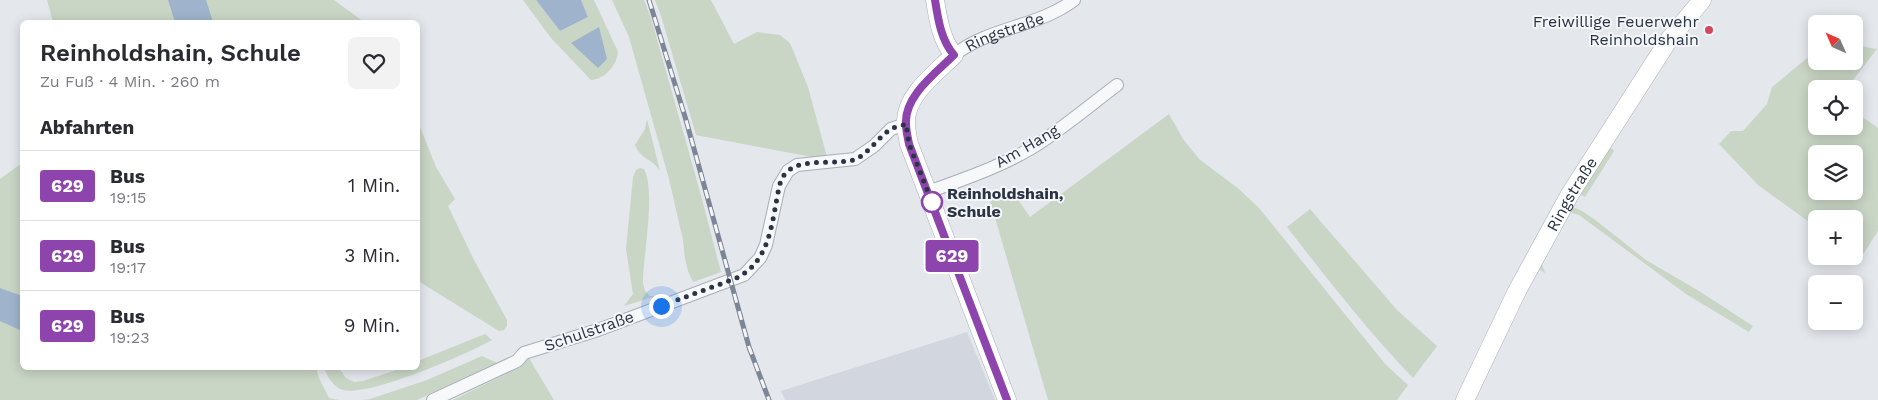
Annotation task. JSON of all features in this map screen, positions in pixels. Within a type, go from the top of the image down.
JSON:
[{"type":"street","points":[[935,0],[942,33],[948,48],[954,55]]},
{"type":"street","name":"Ringstraße","points":[[1007,400],[909,144],[906,124],[907,112],[914,97],[954,55],[973,42],[1049,14],[1065,7],[1074,0]]},
{"type":"street","name":"Ringstraße","points":[[1465,400],[1517,291],[1570,194],[1668,41],[1702,0]]},
{"type":"street","name":"Am Hang","points":[[928,192],[974,175],[1024,152],[1043,141],[1117,85]]},
{"type":"street","name":"Schulstraße","points":[[433,400],[518,361],[524,353],[598,330],[744,275],[760,258],[766,245],[779,186],[788,171],[797,166],[855,159],[874,146],[891,129],[906,124]]},
{"type":"shaded area","points":[[967,332],[995,400],[785,400],[781,391]]},
{"type":"green space","points":[[47,0],[334,0],[361,20],[52,20]]},
{"type":"green space","points":[[523,0],[536,0],[560,31],[588,17],[581,0],[594,0],[618,52],[613,66],[601,77],[591,80],[551,38]]},
{"type":"green space","points":[[612,0],[644,0],[651,18],[721,272],[693,282],[685,259],[683,240],[669,179],[629,37]]},
{"type":"green space","points":[[655,0],[711,0],[734,44],[757,32],[780,35],[790,43],[808,87],[827,157],[812,157],[696,135]]},
{"type":"green space","points":[[1863,47],[1877,49],[1863,67]]},
{"type":"green space","points":[[1808,58],[1808,70],[1861,70],[1853,80],[1808,80],[1808,135],[1863,135],[1863,117],[1878,128],[1878,231],[1863,254],[1863,210],[1808,210],[1808,221],[1758,185],[1719,144],[1731,131],[1743,131],[1767,104],[1772,87]]},
{"type":"green space","points":[[1169,114],[1183,139],[1199,159],[1239,189],[1259,208],[1386,365],[1408,385],[1397,400],[1048,400],[989,197],[1013,192],[1030,217]]},
{"type":"green space","points":[[647,119],[660,171],[640,154],[635,145],[645,129]]},
{"type":"green space","points":[[420,127],[436,167],[455,199],[448,206],[474,260],[507,320],[507,326],[504,330],[499,331],[420,282]]},
{"type":"green space","points":[[1609,146],[1614,151],[1585,197],[1579,193]]},
{"type":"green space","points":[[20,164],[20,370],[317,370],[329,398],[339,400],[0,400],[0,179]]},
{"type":"green space","points":[[644,169],[649,193],[643,283],[645,291],[650,296],[656,296],[624,306],[633,294],[626,249],[633,177],[636,170]]},
{"type":"green space","points":[[1575,208],[1594,219],[1646,260],[1753,326],[1749,332],[1686,294],[1579,215],[1570,212],[1541,262],[1545,273],[1535,267],[1570,209]]},
{"type":"green space","points":[[1310,209],[1397,310],[1437,346],[1413,378],[1348,304],[1287,227]]},
{"type":"green space","points":[[485,334],[492,340],[441,364],[374,387],[356,390],[340,389],[331,381],[325,370],[340,370],[346,378],[354,382],[363,381],[396,370],[420,370],[420,360]]},
{"type":"green space","points":[[482,356],[497,363],[417,400],[362,400],[427,380]]},
{"type":"green space","points":[[529,358],[554,400],[453,400],[520,367]]},
{"type":"water","points":[[168,0],[206,0],[212,20],[174,20]]},
{"type":"water","points":[[536,0],[581,0],[588,17],[560,31]]},
{"type":"water","points":[[599,27],[607,59],[598,68],[571,43]]},
{"type":"water","points":[[0,288],[20,295],[20,330],[0,321]]},
{"type":"railway","points":[[649,0],[686,120],[749,347],[769,400]]},
{"type":"bus line","name":"629","points":[[935,0],[942,33],[948,48],[954,55],[914,97],[910,104],[906,124],[909,144],[1007,400]]},
{"type":"place","name":"Freiwillige Feuerwehr Reinholdshain","points":[[1709,30]]},
{"type":"place","name":"Reinholdshain, Schule","points":[[932,202]]},
{"type":"route","points":[[661,306],[744,275],[751,269],[760,258],[766,245],[779,186],[788,171],[797,166],[855,159],[874,146],[891,129],[906,124],[909,144],[932,202]]}]
